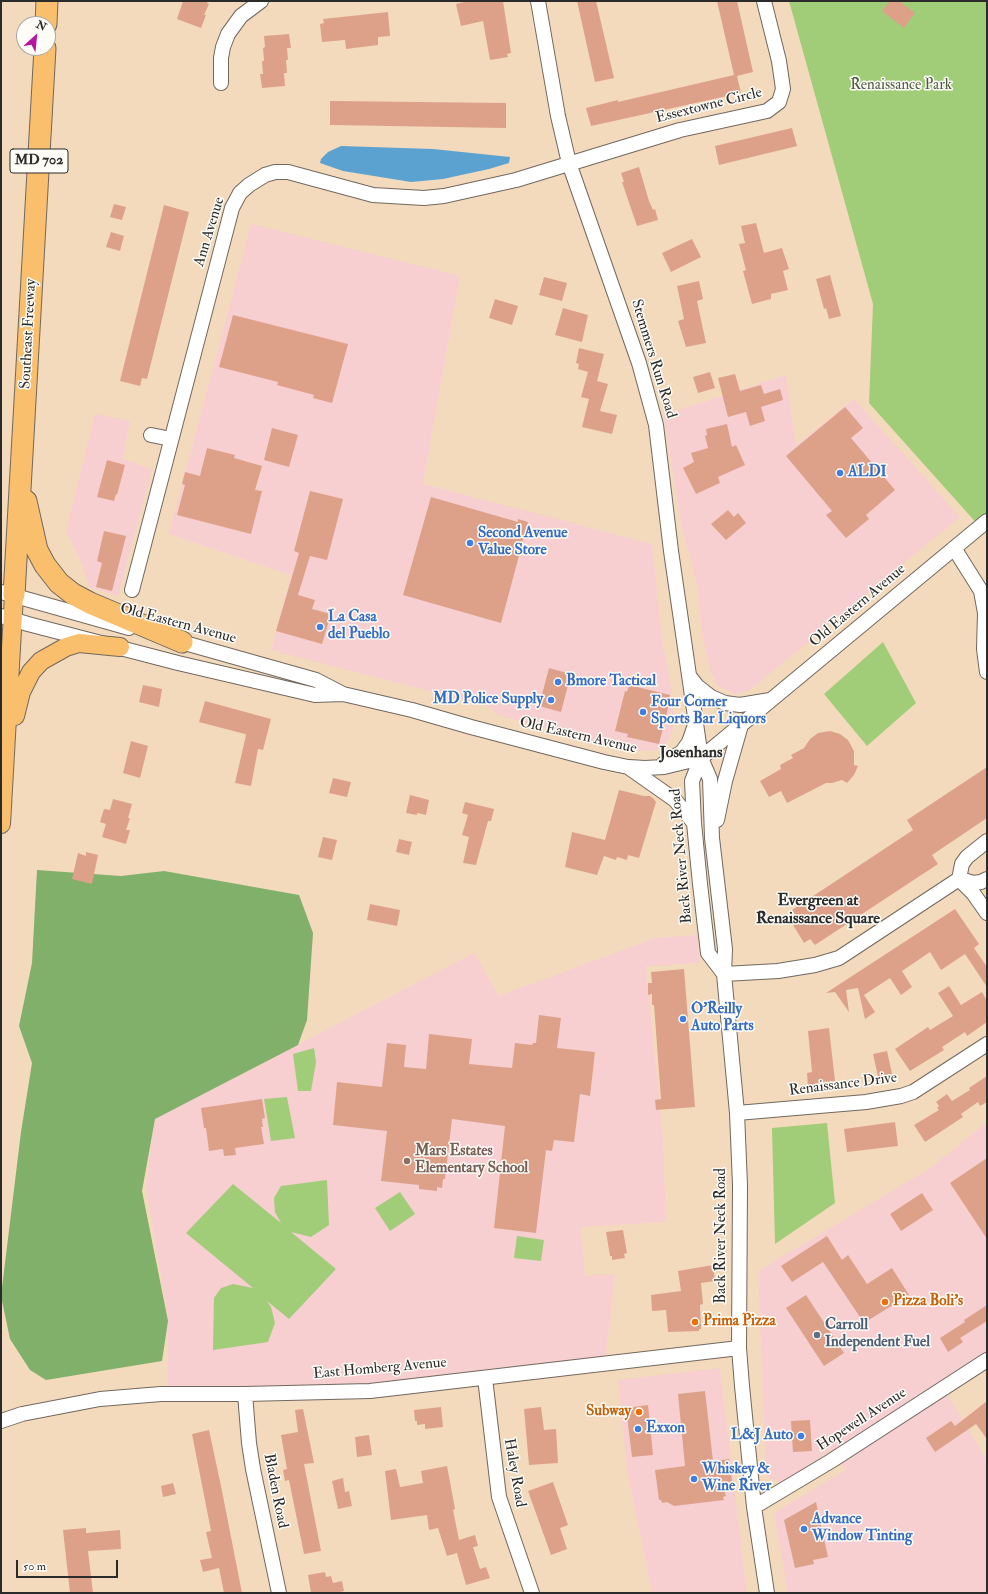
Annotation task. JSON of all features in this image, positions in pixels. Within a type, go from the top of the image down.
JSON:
[{"type":"highway","points":[[46,16],[47,1]]},
{"type":"highway","name":"Southeast Freeway","points":[[7,593],[20,469],[45,56]]},
{"type":"highway","points":[[20,469],[37,550],[45,565],[59,583],[73,594],[90,603],[182,642]]},
{"type":"main road","name":"Southeast Freeway","points":[[7,593],[7,617]]},
{"type":"main road","name":"MD 702","points":[[1,824],[6,748],[7,617]]},
{"type":"main road","points":[[6,748],[22,692],[31,672],[41,661],[79,643],[120,647]]},
{"type":"street","points":[[221,83],[221,58],[223,46],[228,34],[241,16],[260,1]]},
{"type":"street","name":"Stemmers Run Road","points":[[538,1],[556,109],[569,163],[639,363],[656,425],[671,551],[701,758]]},
{"type":"street","name":"Essextowne Circle","points":[[569,163],[680,130],[767,112],[774,107],[781,96],[783,80],[764,1]]},
{"type":"street","name":"Ann Avenue","points":[[132,590],[232,208],[240,193],[257,179],[275,172],[288,172],[373,195],[424,198],[444,196],[516,180],[569,163]]},
{"type":"street","points":[[151,435],[171,439]]},
{"type":"street","name":"Old Eastern Avenue","points":[[7,593],[316,680],[343,694],[412,710],[604,762],[628,767],[655,767],[685,763],[701,758],[987,521]]},
{"type":"street","points":[[954,548],[981,591],[985,613],[984,648],[987,672]]},
{"type":"street","name":"Old Eastern Avenue","points":[[7,617],[178,663],[315,695],[343,694]]},
{"type":"street","points":[[690,677],[697,686],[711,697],[725,703],[740,705],[770,700]]},
{"type":"street","points":[[655,767],[672,759],[682,752],[689,742],[696,722]]},
{"type":"street","points":[[712,838],[725,781],[741,725]]},
{"type":"street","name":"Back River Neck Road","points":[[701,758],[692,781],[694,822],[708,953],[724,974]]},
{"type":"street","name":"Back River Neck Road","points":[[701,758],[710,779],[712,838],[725,948],[724,974],[737,1113],[740,1185],[739,1348],[754,1507],[767,1593]]},
{"type":"street","points":[[628,767],[675,800],[694,822]]},
{"type":"street","points":[[724,974],[778,971],[815,965],[840,958],[959,879],[962,864],[967,857],[987,841]]},
{"type":"street","points":[[959,879],[973,884],[987,879]]},
{"type":"street","points":[[959,879],[973,893],[987,913]]},
{"type":"street","name":"Renaissance Drive","points":[[737,1113],[866,1102],[901,1096],[913,1092],[987,1044]]},
{"type":"street","name":"East Homberg Avenue","points":[[1,1421],[22,1414],[59,1406],[108,1398],[161,1394],[245,1394],[370,1391],[739,1348]]},
{"type":"street","name":"Hopewell Avenue","points":[[754,1507],[831,1461],[987,1360]]},
{"type":"street","name":"Haley Road","points":[[485,1378],[499,1497],[532,1593]]},
{"type":"street","name":"Bladen Road","points":[[245,1394],[249,1443],[253,1469],[279,1593]]},
{"type":"shaded area","points":[[251,224],[460,276],[423,484],[652,544],[662,637],[674,712],[673,731],[666,744],[657,750],[638,751],[585,740],[495,714],[491,707],[271,650],[291,575],[169,534]]},
{"type":"shaded area","points":[[786,375],[796,445],[854,399],[960,517],[750,690],[735,694],[717,685],[710,669],[702,634],[697,584],[681,525],[664,415]]},
{"type":"shaded area","points":[[95,414],[130,421],[123,459],[152,469],[118,596],[89,587],[81,562],[66,531]]},
{"type":"shaded area","name":"Mars Estates Elementary School","points":[[698,935],[699,963],[646,966],[663,1136],[666,1222],[581,1227],[585,1276],[615,1274],[605,1363],[322,1392],[168,1393],[168,1321],[146,1186],[155,1119],[474,953],[499,996],[655,938]]},
{"type":"shaded area","points":[[987,1122],[987,1361],[944,1388],[987,1461],[987,1593],[788,1593],[774,1513],[846,1470],[831,1450],[797,1475],[780,1483],[766,1476],[758,1271],[929,1169]]},
{"type":"shaded area","points":[[720,1368],[747,1593],[652,1593],[627,1470],[618,1380]]},
{"type":"green space","name":"Renaissance Park","points":[[789,1],[987,1],[987,521],[980,527],[869,403],[873,304]]},
{"type":"green space","points":[[883,642],[916,703],[867,746],[824,694]]},
{"type":"green space","points":[[37,870],[121,876],[164,871],[299,895],[313,933],[307,1020],[298,1045],[155,1119],[142,1191],[168,1321],[162,1361],[46,1380],[30,1370],[10,1339],[1,1296],[21,1132],[32,1063],[19,1026],[32,963]]},
{"type":"green space","points":[[314,1048],[316,1062],[311,1091],[298,1091],[293,1054]]},
{"type":"green space","points":[[287,1097],[295,1138],[271,1141],[264,1099]]},
{"type":"green space","points":[[827,1123],[835,1203],[775,1244],[772,1128]]},
{"type":"green space","points":[[327,1180],[329,1225],[311,1237],[291,1232],[336,1269],[289,1319],[267,1301],[271,1307],[275,1323],[268,1342],[213,1350],[214,1298],[221,1288],[233,1284],[253,1288],[186,1233],[233,1184],[281,1223],[275,1212],[274,1198],[281,1186]]},
{"type":"green space","points":[[400,1192],[415,1214],[390,1231],[375,1208]]},
{"type":"green space","points":[[517,1236],[544,1240],[541,1261],[514,1258]]},
{"type":"water","points":[[341,146],[433,149],[510,157],[509,163],[489,169],[443,179],[411,182],[343,171],[320,163],[321,159],[328,152]]},
{"type":"building","points":[[183,1],[208,1],[207,3],[209,4],[204,15],[206,15],[201,28],[177,19]]},
{"type":"building","points":[[468,1],[503,1],[511,53],[507,54],[508,57],[490,60],[483,21],[461,26],[456,4]]},
{"type":"building","points":[[577,1],[596,1],[614,78],[595,82]]},
{"type":"building","points":[[717,1],[737,1],[753,72],[737,76],[741,93],[591,126],[586,108],[734,75]]},
{"type":"building","points":[[890,1],[899,1],[915,13],[904,28],[882,11]]},
{"type":"building","points":[[388,12],[390,36],[378,37],[378,45],[346,49],[345,40],[322,42],[320,24],[324,23],[323,19]]},
{"type":"building","points":[[289,34],[291,48],[287,48],[287,73],[284,73],[285,86],[262,88],[260,74],[263,74],[262,61],[264,61],[264,36]]},
{"type":"building","points":[[330,101],[506,103],[506,128],[330,125]]},
{"type":"building","points":[[792,128],[797,146],[719,165],[715,146]]},
{"type":"building","points":[[639,167],[649,201],[653,210],[655,209],[658,220],[637,226],[622,182],[624,182],[621,173]]},
{"type":"building","points":[[114,204],[126,207],[122,220],[110,217]]},
{"type":"building","points":[[164,205],[189,212],[147,379],[142,378],[140,386],[120,381]]},
{"type":"building","points":[[756,223],[764,253],[782,248],[789,269],[783,271],[788,290],[771,294],[771,299],[752,304],[743,271],[746,270],[739,244],[745,243],[741,226]]},
{"type":"building","points":[[111,232],[124,236],[120,251],[106,247]]},
{"type":"building","points":[[692,239],[701,257],[671,272],[662,253]]},
{"type":"building","points":[[830,275],[841,316],[829,319],[826,308],[824,309],[816,279]]},
{"type":"building","points":[[544,277],[567,283],[562,301],[539,295]]},
{"type":"building","points":[[699,281],[703,299],[697,301],[706,343],[686,347],[678,321],[684,319],[677,286]]},
{"type":"building","points":[[495,299],[518,306],[512,325],[489,318]]},
{"type":"building","points":[[563,308],[588,315],[582,342],[555,335]]},
{"type":"building","points":[[233,315],[348,344],[332,403],[313,398],[314,395],[277,385],[278,382],[219,367]]},
{"type":"building","points":[[579,348],[604,354],[597,381],[608,384],[600,411],[617,415],[612,434],[582,427],[589,399],[581,397],[588,372],[578,369],[579,364],[576,363]]},
{"type":"building","points":[[710,372],[715,388],[698,393],[693,377]]},
{"type":"building","points":[[735,374],[740,391],[761,385],[764,394],[780,389],[783,400],[761,407],[765,421],[750,426],[746,412],[728,417],[718,378]]},
{"type":"building","name":"ALDI","points":[[845,407],[863,428],[851,438],[895,490],[866,515],[869,519],[846,538],[826,515],[832,511],[786,456]]},
{"type":"building","points":[[727,424],[732,447],[736,445],[745,465],[718,477],[720,483],[696,494],[683,468],[694,462],[691,453],[708,448],[705,436],[707,435],[706,429]]},
{"type":"building","points":[[272,428],[298,435],[289,467],[264,460]]},
{"type":"building","points":[[207,448],[235,455],[234,458],[262,466],[255,490],[262,491],[251,534],[177,515],[185,485],[182,484],[185,472],[200,476]]},
{"type":"building","points":[[107,460],[125,465],[114,501],[97,497]]},
{"type":"building","points":[[310,491],[343,499],[327,560],[310,556],[298,595],[315,600],[312,609],[331,614],[322,644],[276,631],[299,553],[294,551]]},
{"type":"building","name":"Second Avenue Value Store","points":[[431,497],[518,522],[518,519],[528,522],[501,623],[403,595]]},
{"type":"building","points":[[728,510],[734,517],[738,513],[746,523],[726,540],[711,524]]},
{"type":"building","points":[[104,531],[126,536],[112,591],[96,587],[102,563],[97,561]]},
{"type":"building","points":[[549,668],[571,674],[561,712],[539,706]]},
{"type":"building","points":[[143,685],[162,689],[159,707],[139,702]]},
{"type":"building","name":"Four Corner Sports Bar Liquors","points":[[629,685],[670,695],[659,744],[627,737],[628,734],[615,731],[625,691],[627,692]]},
{"type":"building","points":[[205,701],[271,719],[263,750],[258,749],[251,786],[235,783],[246,735],[199,722]]},
{"type":"building","points":[[830,731],[840,734],[848,740],[854,751],[854,765],[858,766],[854,775],[847,783],[842,780],[826,783],[787,803],[781,791],[769,797],[760,781],[781,769],[780,765],[793,758],[791,755],[804,748],[810,739],[818,733]]},
{"type":"building","points":[[131,741],[148,746],[140,778],[123,773]]},
{"type":"building","points":[[987,767],[987,818],[932,855],[938,864],[815,945],[810,939],[804,943],[790,920],[796,916],[792,910],[913,830],[907,820]]},
{"type":"building","points":[[333,778],[351,782],[347,797],[329,793]]},
{"type":"building","points":[[619,790],[650,796],[656,802],[639,858],[628,855],[627,860],[617,857],[616,860],[604,856],[597,875],[565,867],[572,832],[605,840]]},
{"type":"building","points":[[410,795],[429,800],[426,815],[406,813]]},
{"type":"building","points":[[113,799],[132,804],[126,830],[130,830],[126,844],[102,837],[106,824],[100,822],[104,809],[110,810]]},
{"type":"building","points":[[465,802],[494,809],[491,821],[488,821],[476,865],[463,863],[469,837],[462,835],[468,815],[462,813]]},
{"type":"building","points":[[323,837],[337,840],[332,860],[318,857]]},
{"type":"building","points":[[399,839],[412,842],[409,855],[396,852]]},
{"type":"building","points":[[86,852],[98,855],[92,884],[72,879],[78,853],[86,856]]},
{"type":"building","points":[[370,904],[400,910],[397,926],[367,920]]},
{"type":"building","points":[[955,909],[979,944],[974,948],[987,967],[987,987],[965,954],[941,970],[930,952],[902,971],[912,987],[901,995],[890,978],[864,995],[875,1012],[865,1019],[858,988],[846,990],[849,1012],[835,992],[826,993]]},
{"type":"building","points":[[684,969],[695,1107],[656,1110],[655,1100],[661,1099],[654,1005],[652,1005],[652,994],[648,995],[648,983],[652,983],[651,972]]},
{"type":"building","points":[[949,986],[961,1005],[982,992],[987,1001],[987,1022],[967,1036],[965,1032],[942,1047],[944,1050],[910,1071],[895,1049],[928,1027],[930,1030],[953,1016],[938,993]]},
{"type":"building","points":[[539,1015],[561,1018],[557,1048],[595,1052],[590,1096],[580,1094],[574,1142],[554,1140],[552,1151],[546,1150],[536,1233],[494,1228],[505,1126],[452,1119],[445,1179],[443,1179],[442,1188],[437,1187],[437,1191],[419,1189],[419,1185],[381,1181],[387,1131],[333,1125],[337,1082],[382,1087],[387,1043],[406,1045],[404,1067],[426,1069],[429,1034],[472,1039],[469,1064],[512,1068],[515,1043],[532,1045],[533,1043],[536,1043]]},
{"type":"building","points":[[829,1028],[835,1081],[818,1082],[819,1086],[808,1087],[807,1073],[812,1072],[808,1031]]},
{"type":"building","points":[[887,1051],[893,1078],[879,1081],[873,1054]]},
{"type":"building","points":[[987,1076],[987,1102],[980,1106],[978,1102],[961,1114],[963,1117],[925,1142],[914,1125],[939,1110],[937,1108],[939,1106],[936,1102],[947,1094],[952,1101],[970,1090],[969,1088]]},
{"type":"building","points":[[262,1099],[265,1118],[262,1119],[263,1127],[261,1127],[264,1144],[235,1148],[236,1155],[224,1156],[223,1149],[209,1151],[206,1128],[204,1128],[201,1108]]},
{"type":"building","points":[[895,1122],[898,1146],[847,1152],[844,1129]]},
{"type":"building","points":[[987,1158],[987,1239],[950,1183]]},
{"type":"building","points":[[922,1193],[933,1210],[901,1231],[890,1214]]},
{"type":"building","points":[[623,1230],[627,1253],[624,1254],[625,1258],[612,1260],[606,1232]]},
{"type":"building","points":[[827,1236],[842,1260],[848,1255],[867,1284],[892,1268],[909,1295],[864,1323],[823,1262],[792,1282],[781,1266]]},
{"type":"building","points":[[713,1265],[715,1281],[701,1283],[703,1304],[700,1305],[701,1329],[699,1329],[699,1331],[668,1332],[666,1310],[652,1311],[651,1295],[681,1291],[678,1271]]},
{"type":"building","points":[[806,1295],[844,1353],[824,1366],[786,1308]]},
{"type":"building","points":[[987,1305],[987,1321],[960,1338],[963,1342],[948,1352],[940,1338],[965,1322],[964,1320]]},
{"type":"building","points":[[705,1391],[713,1461],[729,1459],[733,1488],[724,1489],[726,1496],[723,1497],[724,1500],[674,1506],[667,1502],[662,1503],[661,1500],[659,1500],[655,1470],[685,1466],[678,1394]]},
{"type":"building","points":[[987,1401],[987,1439],[976,1424],[935,1452],[926,1438],[951,1421],[955,1426]]},
{"type":"building","points":[[648,1405],[653,1455],[632,1457],[626,1408]]},
{"type":"building","points":[[441,1407],[443,1427],[425,1429],[425,1424],[417,1425],[414,1410]]},
{"type":"building","points":[[541,1407],[544,1430],[556,1429],[558,1463],[529,1465],[524,1409]]},
{"type":"building","points":[[303,1409],[314,1463],[304,1464],[321,1551],[304,1554],[289,1480],[285,1481],[283,1470],[287,1469],[281,1435],[298,1432],[295,1410]]},
{"type":"building","name":"L&J Auto","points":[[810,1420],[812,1451],[793,1452],[791,1421]]},
{"type":"building","points":[[209,1430],[242,1593],[224,1593],[219,1568],[203,1572],[200,1560],[212,1558],[206,1532],[211,1531],[192,1434]]},
{"type":"building","points":[[369,1435],[372,1455],[357,1457],[355,1437]]},
{"type":"building","points":[[447,1466],[459,1540],[475,1535],[478,1546],[473,1547],[480,1569],[486,1567],[490,1578],[466,1585],[457,1553],[447,1556],[438,1528],[429,1530],[427,1515],[391,1520],[385,1471],[396,1469],[400,1487],[423,1483],[421,1471]]},
{"type":"building","points":[[343,1478],[345,1492],[349,1491],[352,1506],[338,1509],[332,1481]]},
{"type":"building","points":[[553,1482],[568,1525],[560,1528],[567,1549],[551,1555],[528,1491]]},
{"type":"building","points":[[173,1483],[176,1494],[163,1497],[161,1486]]},
{"type":"building","name":"Advance Window Tinting","points":[[816,1502],[828,1557],[813,1560],[814,1564],[795,1568],[784,1520]]},
{"type":"building","points":[[86,1528],[86,1533],[120,1530],[121,1549],[88,1551],[93,1593],[70,1593],[63,1530]]},
{"type":"building","points":[[325,1572],[326,1577],[331,1576],[333,1583],[342,1581],[344,1591],[335,1593],[311,1593],[308,1575]]},
{"type":"place","name":"ALDI","points":[[840,473]]},
{"type":"place","name":"Second Avenue Value Store","points":[[470,543]]},
{"type":"place","name":"La Casa del Pueblo","points":[[320,627]]},
{"type":"place","name":"Bmore Tactical","points":[[558,682]]},
{"type":"place","name":"MD Police Supply","points":[[551,700]]},
{"type":"place","name":"Four Corner Sports Bar Liquors","points":[[643,712]]},
{"type":"place","name":"O'Reilly Auto Parts","points":[[683,1019]]},
{"type":"place","name":"Mars Estates Elementary School","points":[[407,1161]]},
{"type":"place","name":"Pizza Boli's","points":[[885,1302]]},
{"type":"place","name":"Prima Pizza","points":[[695,1322]]},
{"type":"place","name":"Carroll Independent Fuel","points":[[817,1335]]},
{"type":"place","name":"Subway","points":[[639,1412]]},
{"type":"place","name":"Exxon","points":[[638,1429]]},
{"type":"place","name":"L&J Auto","points":[[801,1436]]},
{"type":"place","name":"Whiskey & Wine River","points":[[694,1479]]},
{"type":"place","name":"Advance Window Tinting","points":[[804,1529]]},
{"type":"district","name":"Josenhans","points":[[691,754]]},
{"type":"district","name":"Evergreen at Renaissance Square","points":[[818,911]]}]
